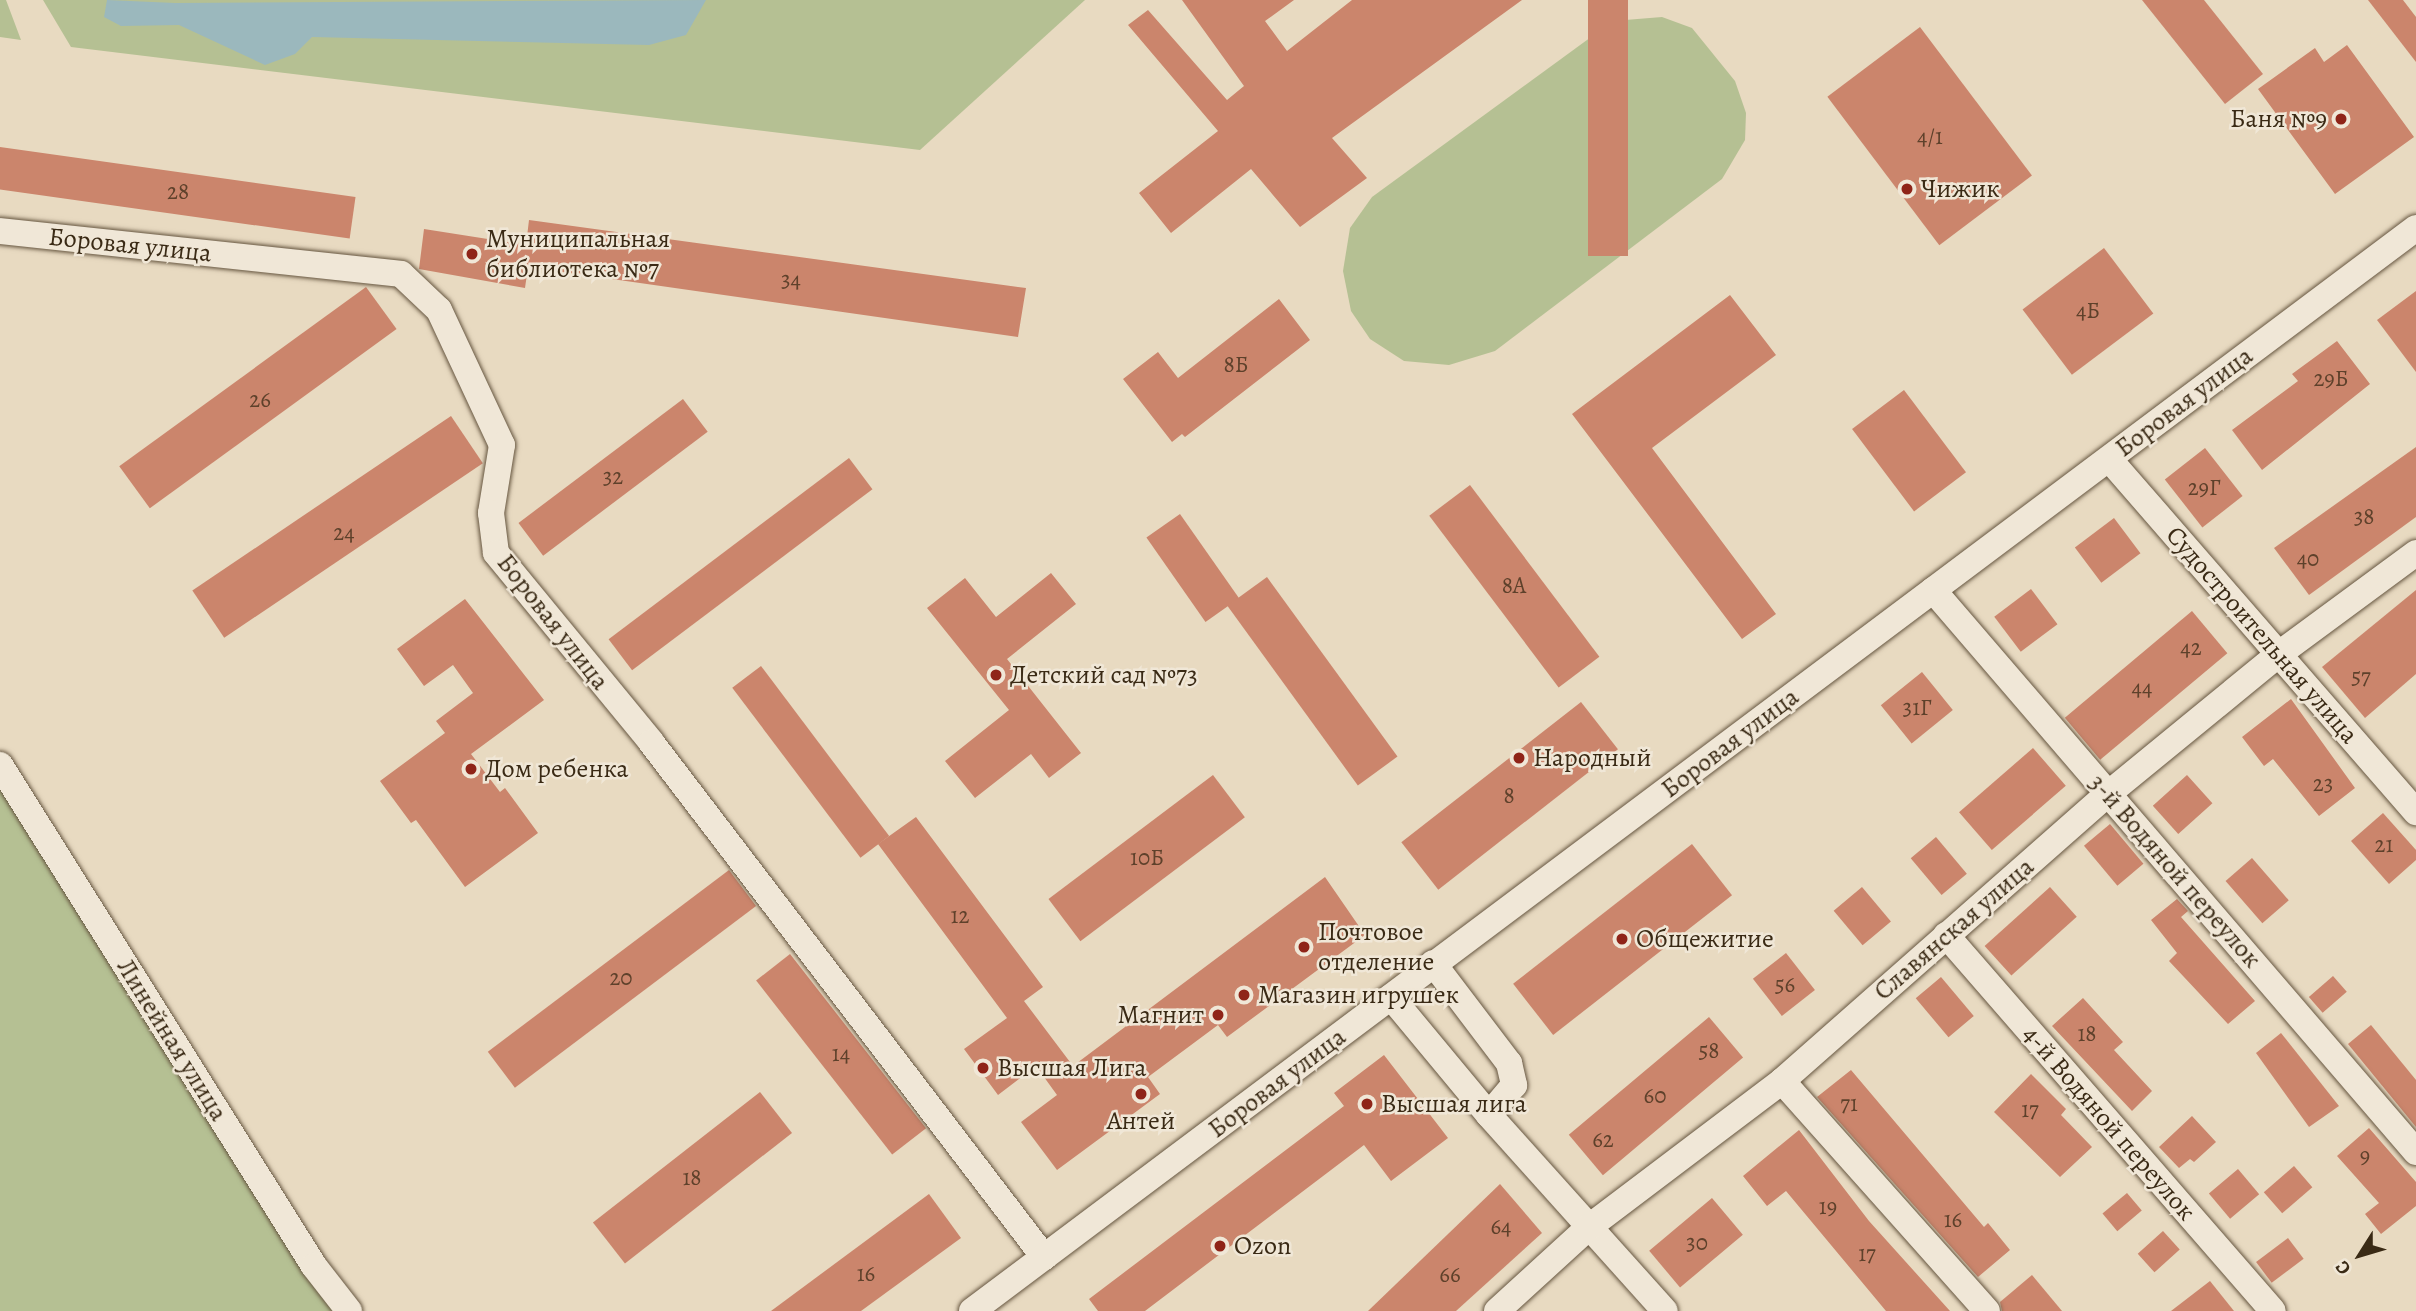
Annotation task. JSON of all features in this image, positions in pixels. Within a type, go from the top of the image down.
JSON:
[{"type":"street","name":"Боровая улица","points":[[972,1311],[2416,228]]},
{"type":"street","name":"Боровая улица","points":[[0,231],[401,274],[439,310],[502,444],[491,513],[496,553],[651,742],[1044,1257]]},
{"type":"street","name":"Судостроительная улица","points":[[2109,459],[2416,811]]},
{"type":"street","name":"Славянская улица","points":[[1497,1311],[1589,1227],[1782,1081],[2108,794],[2279,654],[2416,553]]},
{"type":"street","name":"3-й Водяной переулок","points":[[1933,590],[2416,1152]]},
{"type":"street","name":"Линейная улица","points":[[0,765],[314,1266],[349,1311]]},
{"type":"street","name":"4-й Водяной переулок","points":[[1946,935],[2273,1311]]},
{"type":"street","points":[[1433,963],[1509,1063],[1514,1085],[1489,1115]]},
{"type":"street","points":[[1391,997],[1489,1115],[1665,1311]]},
{"type":"street","points":[[1782,1081],[1987,1311]]},
{"type":"green space","points":[[0,0],[6,0],[21,40],[0,37]]},
{"type":"green space","points":[[43,0],[1085,0],[920,150],[71,47]]},
{"type":"green space","points":[[1662,17],[1692,28],[1735,81],[1746,113],[1745,140],[1722,179],[1495,351],[1449,365],[1404,361],[1370,339],[1351,311],[1343,271],[1350,228],[1372,197],[1613,21]]},
{"type":"green space","points":[[0,765],[349,1311],[0,1311]]},
{"type":"water","points":[[107,0],[175,3],[706,0],[686,35],[649,45],[312,37],[295,54],[265,65],[179,25],[121,26],[104,17]]},
{"type":"building","points":[[1182,0],[1294,0],[1265,21],[1287,51],[1352,0],[1522,0],[1332,138],[1367,178],[1300,227],[1251,169],[1171,233],[1139,193],[1218,131],[1128,25],[1148,10],[1227,100],[1244,86]]},
{"type":"building","points":[[1588,0],[1628,0],[1628,256],[1588,256]]},
{"type":"building","points":[[2142,0],[2204,0],[2263,74],[2225,104]]},
{"type":"building","points":[[2368,0],[2403,0],[2416,17],[2416,62]]},
{"type":"building","points":[[1920,27],[2032,176],[1939,245],[1827,97]]},
{"type":"building","name":"Баня №9","points":[[2347,45],[2414,137],[2335,194],[2258,89],[2315,48],[2324,62]]},
{"type":"building","points":[[0,147],[356,197],[350,239],[0,189]]},
{"type":"building","points":[[529,220],[1026,288],[1018,337],[528,267],[525,288],[419,269],[424,229],[526,245]]},
{"type":"building","points":[[2104,248],[2153,313],[2072,375],[2023,309]]},
{"type":"building","points":[[366,287],[397,329],[150,508],[119,466]]},
{"type":"building","points":[[2416,291],[2416,372],[2377,320]]},
{"type":"building","points":[[1730,295],[1776,355],[1652,448],[1776,614],[1742,639],[1572,414]]},
{"type":"building","points":[[1279,299],[1310,340],[1185,437],[1182,434],[1172,442],[1123,379],[1158,352],[1178,378]]},
{"type":"building","points":[[2337,341],[2370,384],[2262,470],[2232,430],[2298,381],[2292,374]]},
{"type":"building","points":[[1904,390],[1966,472],[1914,511],[1852,429]]},
{"type":"building","points":[[683,399],[708,432],[543,556],[518,523]]},
{"type":"building","points":[[451,416],[483,463],[224,638],[192,590]]},
{"type":"building","points":[[2416,447],[2416,517],[2309,595],[2274,548]]},
{"type":"building","points":[[2205,448],[2243,496],[2202,527],[2165,479]]},
{"type":"building","points":[[849,458],[872,489],[632,670],[609,639]]},
{"type":"building","points":[[1470,485],[1599,657],[1559,687],[1429,516]]},
{"type":"building","points":[[1180,514],[1239,598],[1205,622],[1146,538]]},
{"type":"building","points":[[2114,518],[2140,553],[2101,583],[2075,547]]},
{"type":"building","points":[[1051,573],[1076,604],[1007,659],[1081,753],[1049,778],[1031,754],[975,798],[945,761],[1009,710],[927,608],[965,578],[996,617]]},
{"type":"building","points":[[1267,577],[1397,757],[1358,785],[1227,606]]},
{"type":"building","points":[[2031,589],[2057,624],[2021,652],[1994,617]]},
{"type":"building","points":[[2416,590],[2416,674],[2365,718],[2322,667]]},
{"type":"building","points":[[465,599],[544,700],[471,754],[500,792],[505,788],[538,833],[465,887],[416,820],[411,823],[380,781],[445,733],[436,721],[473,693],[453,665],[424,686],[397,649]]},
{"type":"building","points":[[2192,611],[2227,653],[2100,760],[2065,718]]},
{"type":"building","points":[[761,666],[889,836],[860,858],[732,688]]},
{"type":"building","points":[[1922,672],[1953,710],[1912,743],[1881,705]]},
{"type":"building","points":[[2291,699],[2355,788],[2319,816],[2273,759],[2264,766],[2242,737]]},
{"type":"building","points":[[1581,702],[1618,749],[1438,890],[1401,842]]},
{"type":"building","points":[[2033,748],[2066,786],[1992,850],[1959,812]]},
{"type":"building","points":[[1213,775],[1245,817],[1080,941],[1048,899]]},
{"type":"building","points":[[2187,775],[2212,803],[2178,834],[2153,806]]},
{"type":"building","points":[[2383,813],[2416,850],[2416,860],[2389,884],[2351,841]]},
{"type":"building","points":[[916,817],[1043,987],[1024,1001],[1073,1066],[1325,877],[1365,935],[1227,1037],[1218,1025],[1148,1077],[1160,1094],[1057,1170],[1021,1122],[1057,1095],[1036,1066],[998,1095],[964,1049],[1007,1018],[878,844]]},
{"type":"building","points":[[2110,824],[2143,864],[2117,886],[2084,846]]},
{"type":"building","points":[[1936,837],[1967,874],[1942,895],[1911,858]]},
{"type":"building","name":"Общежитие","points":[[1692,844],[1732,895],[1553,1035],[1513,984]]},
{"type":"building","points":[[2252,858],[2289,900],[2262,923],[2226,881]]},
{"type":"building","points":[[729,870],[756,906],[515,1088],[488,1052]]},
{"type":"building","points":[[1862,887],[1891,921],[1863,945],[1834,911]]},
{"type":"building","points":[[2050,887],[2077,917],[2011,976],[1985,946]]},
{"type":"building","points":[[2177,899],[2188,911],[2181,917],[2255,1001],[2228,1024],[2169,961],[2177,953],[2151,920]]},
{"type":"building","points":[[1786,953],[1815,990],[1782,1016],[1753,979]]},
{"type":"building","points":[[790,954],[926,1128],[892,1155],[756,980]]},
{"type":"building","points":[[2333,976],[2347,992],[2323,1013],[2309,997]]},
{"type":"building","points":[[1941,977],[1974,1016],[1949,1037],[1916,998]]},
{"type":"building","points":[[2083,998],[2123,1042],[2114,1050],[2152,1091],[2132,1111],[2052,1026]]},
{"type":"building","points":[[1709,1017],[1743,1058],[1603,1175],[1569,1135]]},
{"type":"building","points":[[2371,1025],[2416,1080],[2416,1127],[2348,1044]]},
{"type":"building","points":[[2281,1033],[2339,1106],[2309,1127],[2256,1053]]},
{"type":"building","points":[[1384,1055],[1448,1138],[1391,1181],[1364,1145],[1145,1311],[1098,1311],[1089,1299],[1344,1106],[1334,1093]]},
{"type":"building","points":[[1851,1070],[1984,1227],[1988,1223],[2010,1250],[1978,1277],[1817,1097]]},
{"type":"building","points":[[2031,1074],[2066,1109],[2061,1115],[2092,1147],[2060,1177],[1994,1112]]},
{"type":"building","points":[[760,1092],[792,1133],[625,1263],[593,1223]]},
{"type":"building","points":[[2192,1116],[2216,1142],[2194,1162],[2190,1159],[2179,1168],[2159,1147]]},
{"type":"building","points":[[2369,1128],[2416,1182],[2416,1206],[2381,1234],[2365,1214],[2379,1203],[2337,1156]]},
{"type":"building","points":[[1799,1130],[1869,1221],[1950,1311],[1886,1311],[1786,1191],[1767,1206],[1743,1176]]},
{"type":"building","points":[[2294,1166],[2312,1187],[2282,1213],[2264,1192]]},
{"type":"building","points":[[2238,1169],[2259,1194],[2230,1219],[2209,1193]]},
{"type":"building","points":[[1500,1184],[1542,1233],[1456,1311],[1368,1311]]},
{"type":"building","points":[[2127,1193],[2142,1211],[2117,1231],[2102,1214]]},
{"type":"building","points":[[929,1194],[961,1238],[861,1311],[771,1311]]},
{"type":"building","points":[[1712,1198],[1743,1235],[1680,1287],[1649,1251]]},
{"type":"building","points":[[2163,1231],[2180,1250],[2154,1272],[2138,1254]]},
{"type":"building","points":[[2288,1238],[2304,1259],[2272,1283],[2256,1262]]},
{"type":"building","points":[[2032,1275],[2062,1311],[2002,1311],[2000,1302]]},
{"type":"building","points":[[2210,1281],[2234,1311],[2171,1311]]},
{"type":"place","name":"Баня №9","points":[[2341,119]]},
{"type":"place","name":"Чижик","points":[[1907,189]]},
{"type":"place","name":"Муниципальная библиотека №7","points":[[472,254]]},
{"type":"place","name":"Детский сад №73","points":[[996,675]]},
{"type":"place","name":"Народный","points":[[1519,758]]},
{"type":"place","name":"Дом ребенка","points":[[471,769]]},
{"type":"place","name":"Общежитие","points":[[1622,939]]},
{"type":"place","name":"Почтовое отделение","points":[[1304,947]]},
{"type":"place","name":"Магазин игрушек","points":[[1244,995]]},
{"type":"place","name":"Магнит","points":[[1218,1015]]},
{"type":"place","name":"Высшая Лига","points":[[983,1068]]},
{"type":"place","name":"Антей","points":[[1141,1094]]},
{"type":"place","name":"Высшая лига","points":[[1367,1104]]},
{"type":"place","name":"Ozon","points":[[1220,1246]]}]
